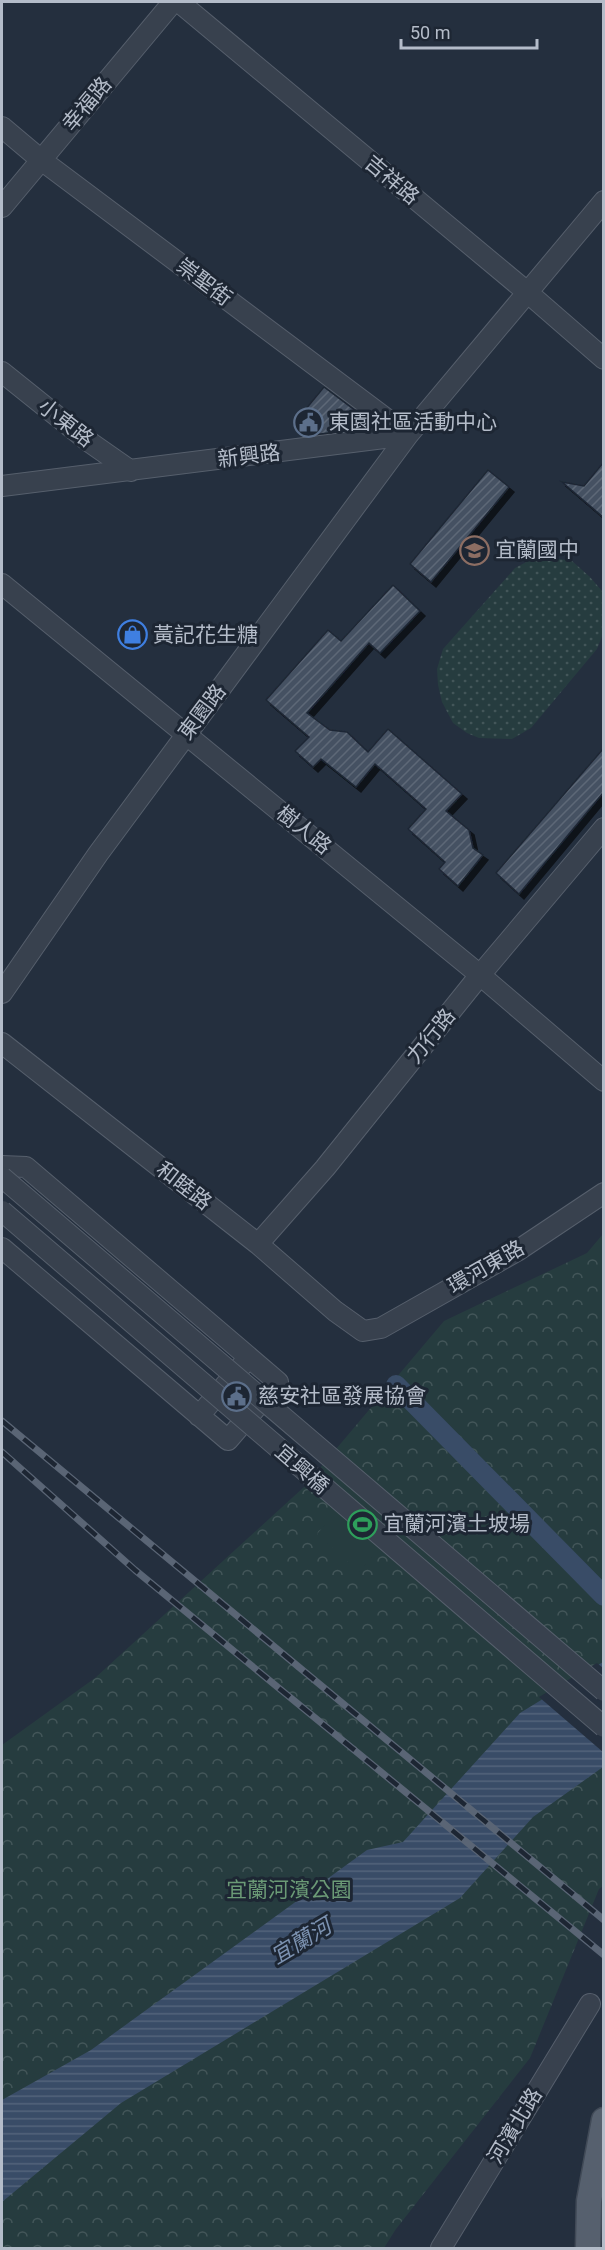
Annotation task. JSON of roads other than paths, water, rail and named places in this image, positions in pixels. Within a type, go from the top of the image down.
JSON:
[{"type":"main road","points":[[588,2248],[589,2201],[603,2120]]},
{"type":"street","name":"幸福路","points":[[2,207],[173,2]]},
{"type":"street","name":"吉祥路","points":[[179,2],[527,292],[603,359]]},
{"type":"street","name":"崇聖街","points":[[2,127],[40,159],[408,435]]},
{"type":"street","points":[[408,435],[603,201]]},
{"type":"street","name":"小東路","points":[[2,372],[88,441],[131,471]]},
{"type":"street","name":"新興路","points":[[2,486],[408,435]]},
{"type":"street","name":"東園路","points":[[2,993],[98,854],[186,733],[408,435]]},
{"type":"street","name":"樹人路","points":[[2,584],[480,975],[603,1081]]},
{"type":"street","name":"力行路","points":[[258,1244],[325,1168],[480,975],[603,828]]},
{"type":"street","name":"和睦路","points":[[2,1043],[258,1244],[335,1311],[363,1331]]},
{"type":"street","points":[[2,1166],[26,1167],[278,1382],[228,1440],[2,1248]]},
{"type":"street","name":"宜興橋","points":[[2,1177],[603,1691]]},
{"type":"street","name":"環河東路","points":[[363,1331],[381,1328],[517,1251],[603,1193]]},
{"type":"street","name":"宜興橋","points":[[2,1211],[603,1728]]},
{"type":"street","points":[[199,1416],[249,1357]]},
{"type":"street","name":"河濱北路","points":[[441,2248],[590,2004]]},
{"type":"water","name":"宜蘭河","points":[[603,1662],[603,1767],[533,1817],[460,1898],[121,2103],[2,2202],[2,2100],[91,2050],[367,1850],[403,1842],[520,1713]]},
{"type":"waterway","points":[[396,1385],[604,1596]]},
{"type":"railway","points":[[2,1421],[604,1920]]},
{"type":"railway","points":[[2,1452],[135,1570],[604,1955]]},
{"type":"place","name":"東園社區活動中心","points":[[308,422]]},
{"type":"place","name":"宜蘭國中","points":[[474,550]]},
{"type":"place","name":"黃記花生糖","points":[[132,635]]},
{"type":"place","name":"慈安社區發展協會","points":[[237,1396]]},
{"type":"place","name":"宜蘭河濱土坡場","points":[[362,1524]]},
{"type":"park label","name":"宜蘭河濱公園","points":[[289,1890]]}]
